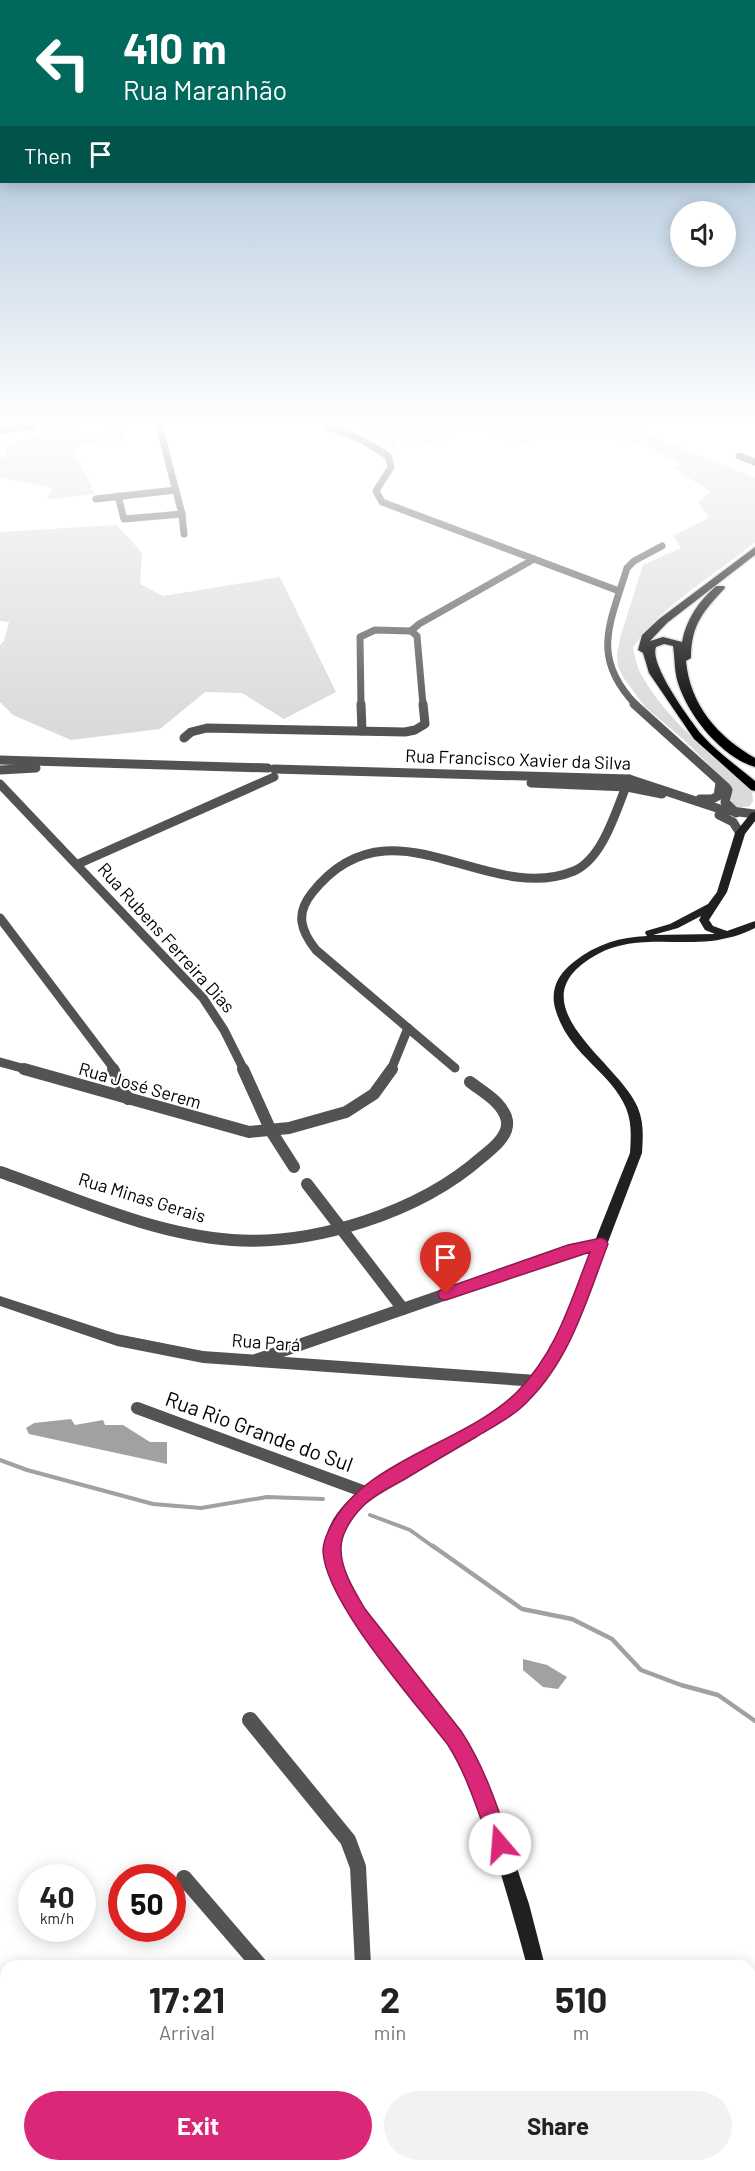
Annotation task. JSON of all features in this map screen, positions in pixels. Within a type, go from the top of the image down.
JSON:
[{"type":"main road","points":[[755,550],[663,621],[643,643],[645,663],[649,671],[693,726],[714,748],[755,780]]},
{"type":"main road","points":[[752,762],[712,723],[698,702],[692,688],[686,653],[688,636],[698,612],[715,591],[755,560]]},
{"type":"main road","points":[[752,762],[728,747],[698,712],[684,681],[678,644],[668,640],[654,643],[648,653],[655,673],[707,746],[755,786]]},
{"type":"main road","points":[[728,934],[714,931],[706,925],[705,916],[722,892],[740,833],[755,815]]},
{"type":"main road","points":[[535,1960],[523,1912],[485,1798],[468,1759],[455,1738],[358,1615],[345,1592],[335,1564],[332,1551],[333,1541],[342,1521],[357,1501],[502,1413],[537,1381],[562,1345],[636,1153],[639,1138],[633,1107],[623,1091],[572,1032],[562,1013],[560,985],[567,973],[580,960],[606,946],[674,926],[712,906]]},
{"type":"main road","points":[[635,939],[711,937],[728,934],[755,924]]},
{"type":"street","points":[[183,527],[184,534]]},
{"type":"street","points":[[448,527],[619,591]]},
{"type":"street","points":[[662,546],[631,563],[619,591],[619,600],[607,643],[608,660],[614,678],[641,711],[728,789],[725,802],[738,814]]},
{"type":"street","points":[[411,631],[419,624],[534,560]]},
{"type":"street","points":[[184,738],[191,732],[207,728],[362,731],[410,731],[425,724],[417,636],[411,631],[375,630],[360,637],[362,731]]},
{"type":"street","points":[[2,786],[3,765]]},
{"type":"street","name":"Rua Francisco Xavier da Silva","points":[[3,765],[37,768],[238,771],[650,783],[711,806],[733,822],[740,833]]},
{"type":"street","points":[[243,791],[261,770],[273,773]]},
{"type":"street","name":"Rua Francisco Xavier da Silva","points":[[238,771],[258,775]]},
{"type":"street","points":[[78,864],[243,791],[273,773]]},
{"type":"street","points":[[455,1068],[321,955],[302,928],[301,915],[304,904],[317,886],[336,870],[365,856],[393,850],[412,851],[501,876],[528,879],[563,875],[576,870],[593,858],[628,783]]},
{"type":"street","name":"Rua Francisco Xavier da Silva","points":[[628,783],[738,814],[755,815]]},
{"type":"street","points":[[711,806],[720,793],[720,783]]},
{"type":"street","name":"Rua Rubens Ferreira Dias","points":[[2,786],[203,998],[234,1045],[272,1131],[294,1167]]},
{"type":"street","points":[[0,918],[118,1075],[128,1099]]},
{"type":"street","name":"Rua José Serem","points":[[0,1062],[241,1132],[272,1131],[336,1117],[366,1103],[390,1073],[400,1054],[408,1028]]},
{"type":"street","name":"Rua Minas Gerais","points":[[0,1172],[154,1223],[201,1236],[265,1239],[340,1227],[388,1213],[418,1200],[450,1182],[481,1160],[505,1132],[507,1122],[498,1105],[470,1082]]},
{"type":"street","points":[[307,1184],[403,1309]]},
{"type":"street","points":[[256,1360],[573,1250],[601,1244]]},
{"type":"street","name":"Rua Pará","points":[[0,1301],[117,1340],[203,1357],[537,1381]]},
{"type":"street","name":"Rua Rio Grande do Sul","points":[[137,1408],[368,1493]]},
{"type":"street","points":[[250,1720],[348,1840],[358,1868],[363,1960]]},
{"type":"street","points":[[186,1880],[255,1960]]},
{"type":"shaded area","points":[[119,527],[142,553],[140,584],[163,596],[280,577],[336,692],[284,719],[242,693],[205,692],[160,729],[71,740],[13,715],[0,702],[0,645],[4,641],[9,622],[0,621],[0,532]]},
{"type":"shaded area","points":[[690,527],[755,527],[755,542],[672,605],[643,633],[633,648],[641,674],[664,707],[692,737],[752,790],[753,801],[750,806],[738,808],[732,805],[728,784],[683,739],[645,707],[623,677],[618,666],[620,638],[643,565],[681,548],[673,536]]},
{"type":"shaded area","points":[[71,1419],[75,1425],[103,1420],[105,1425],[123,1425],[150,1442],[167,1442],[167,1464],[29,1434],[26,1428],[34,1423]]},
{"type":"shaded area","points":[[523,1659],[547,1665],[567,1677],[558,1689],[543,1687],[523,1670]]},
{"type":"waterway","points":[[0,1460],[27,1470],[153,1504],[201,1508],[267,1497],[323,1499]]},
{"type":"waterway","points":[[370,1515],[410,1530],[435,1548]]},
{"type":"waterway","points":[[433,1546],[522,1609],[572,1619],[612,1639],[641,1670],[681,1685],[718,1695],[755,1721]]},
{"type":"route","points":[[446,1294],[573,1250],[601,1244],[562,1345],[537,1381],[502,1413],[381,1484],[357,1501],[342,1521],[333,1541],[332,1551],[335,1564],[345,1592],[358,1615],[455,1738],[468,1759],[485,1798],[500,1844]]}]
